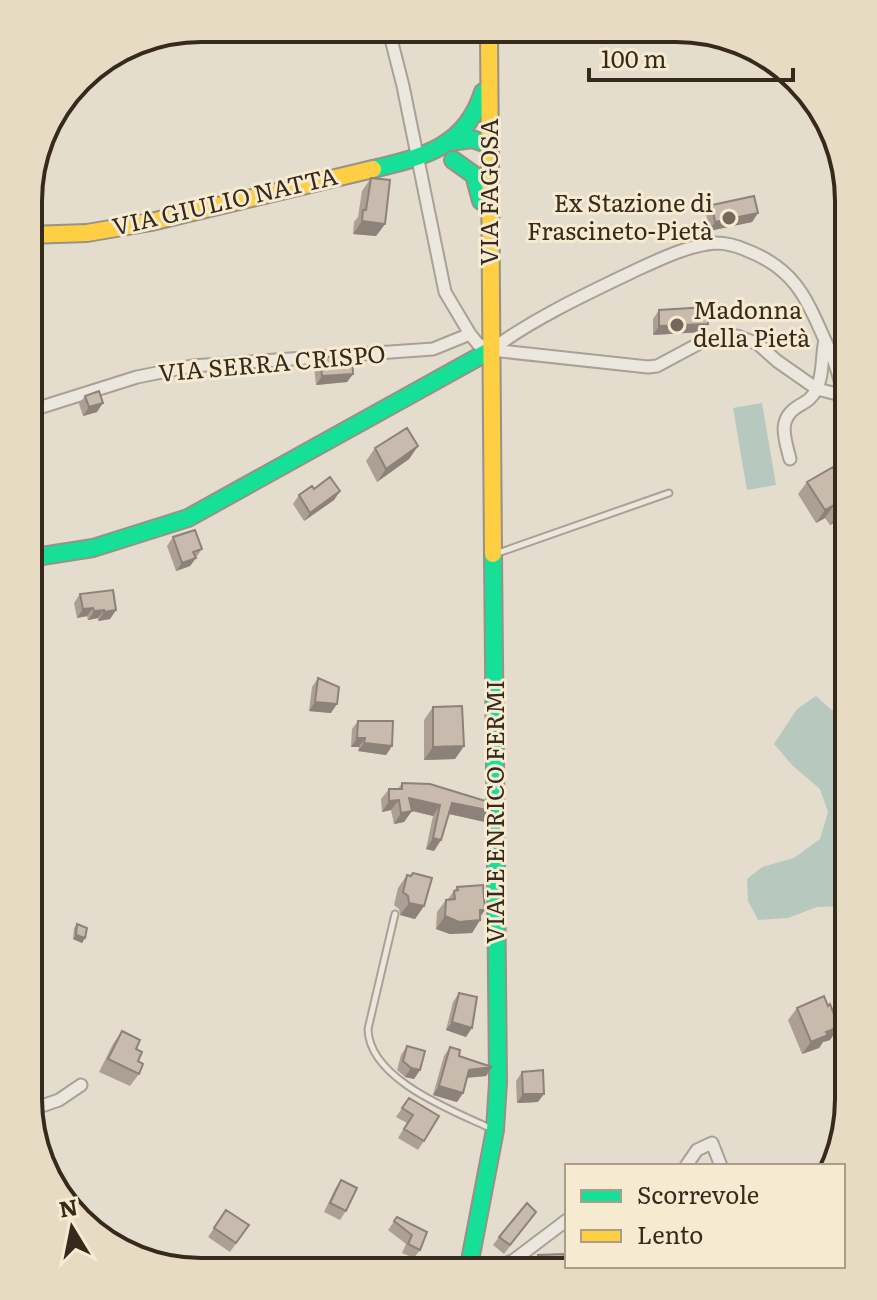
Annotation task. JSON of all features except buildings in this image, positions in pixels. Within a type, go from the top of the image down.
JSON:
[{"type":"main road","name":"VIA FAGOSA","points":[[489,42],[491,350]]},
{"type":"main road","points":[[418,158],[450,142],[468,126],[479,109],[488,71]]},
{"type":"main road","points":[[450,142],[472,139],[490,145]]},
{"type":"main road","points":[[418,158],[453,160],[472,155],[490,145]]},
{"type":"main road","name":"VIA GIULIO NATTA","points":[[42,235],[87,233],[151,222],[418,158]]},
{"type":"main road","points":[[453,160],[467,167],[479,181],[489,231]]},
{"type":"main road","points":[[42,556],[93,548],[188,518],[491,350]]},
{"type":"main road","name":"VIALE ENRICO FERMI","points":[[470,1258],[495,1130],[498,1082],[491,350]]},
{"type":"street","points":[[392,42],[445,292],[478,344],[491,350],[657,366],[700,343],[737,336],[758,344],[817,389],[835,393]]},
{"type":"street","points":[[491,350],[516,332],[658,260],[719,243],[758,254],[781,268],[799,286],[811,306],[835,363]]},
{"type":"street","name":"VIA SERRA CRISPO","points":[[42,407],[137,377],[192,366],[300,361],[433,349],[470,334]]},
{"type":"street","points":[[790,459],[783,427],[787,413],[807,401],[817,389],[825,340]]},
{"type":"street","points":[[42,1106],[59,1100],[81,1085]]},
{"type":"street","points":[[687,1164],[697,1150],[712,1143],[720,1164]]},
{"type":"street","points":[[517,1258],[565,1222]]},
{"type":"lane","points":[[494,554],[669,493]]},
{"type":"lane","points":[[395,914],[368,1029],[368,1043],[397,1079],[495,1130]]},
{"type":"shaded area","points":[[762,403],[776,485],[747,490],[733,408]]},
{"type":"shaded area","points":[[816,696],[835,714],[835,906],[817,907],[788,918],[758,920],[748,901],[747,879],[762,867],[794,858],[820,839],[828,812],[820,789],[793,766],[774,744],[797,709]]},
{"type":"traffic: fast","points":[[373,169],[409,160],[440,147],[466,126],[483,92]]},
{"type":"traffic: fast","points":[[450,142],[472,139],[490,145]]},
{"type":"traffic: fast","points":[[453,160],[474,175],[481,201]]},
{"type":"traffic: fast","points":[[42,556],[93,548],[188,518],[491,350]]},
{"type":"traffic: fast","points":[[470,1258],[495,1130],[498,1082],[493,554]]},
{"type":"traffic: slow","points":[[489,42],[493,554]]},
{"type":"traffic: slow","points":[[42,235],[87,233],[151,222],[373,169]]},
{"type":"place","name":"Ex Stazione di Frascineto-Pietà","points":[[729,218]]},
{"type":"place","name":"Madonna della Pietà","points":[[677,325]]}]
